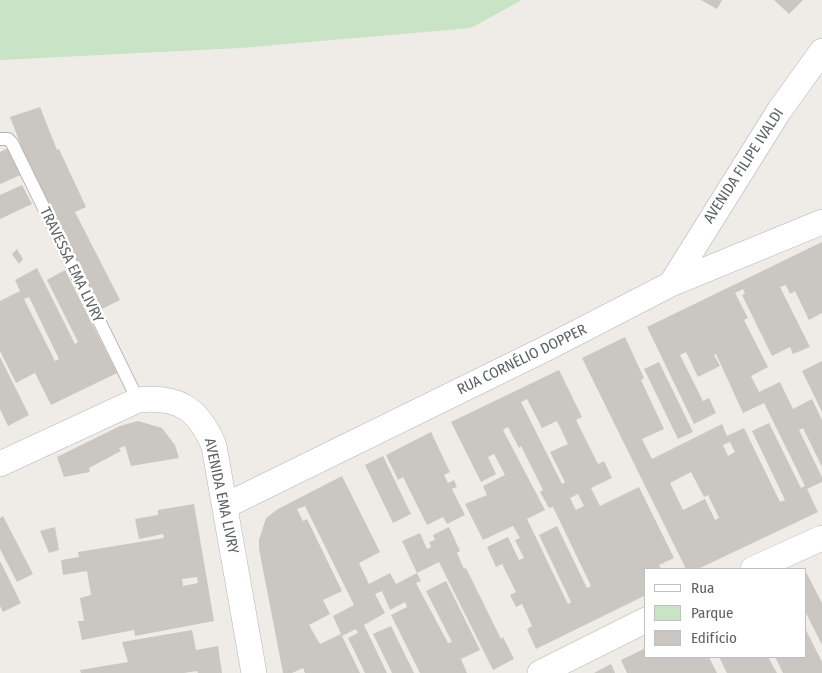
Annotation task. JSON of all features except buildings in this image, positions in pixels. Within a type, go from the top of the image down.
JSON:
[{"type":"street","name":"AVENIDA FILIPE IVALDI","points":[[671,284],[779,111],[822,51]]},
{"type":"street","name":"RUA CORNÉLIO DOPPER","points":[[225,506],[547,348],[671,284],[822,222]]},
{"type":"street","name":"AVENIDA EMA LIVRY","points":[[0,464],[138,400],[159,398],[177,403],[192,412],[205,425],[214,446],[254,673]]},
{"type":"street","points":[[755,568],[822,538]]},
{"type":"street","points":[[540,673],[644,621]]},
{"type":"lane","name":"TRAVESSA EMA LIVRY","points":[[0,139],[8,139],[12,143],[138,400]]},
{"type":"green space","points":[[0,0],[522,0],[471,28],[241,48],[0,60]]}]
